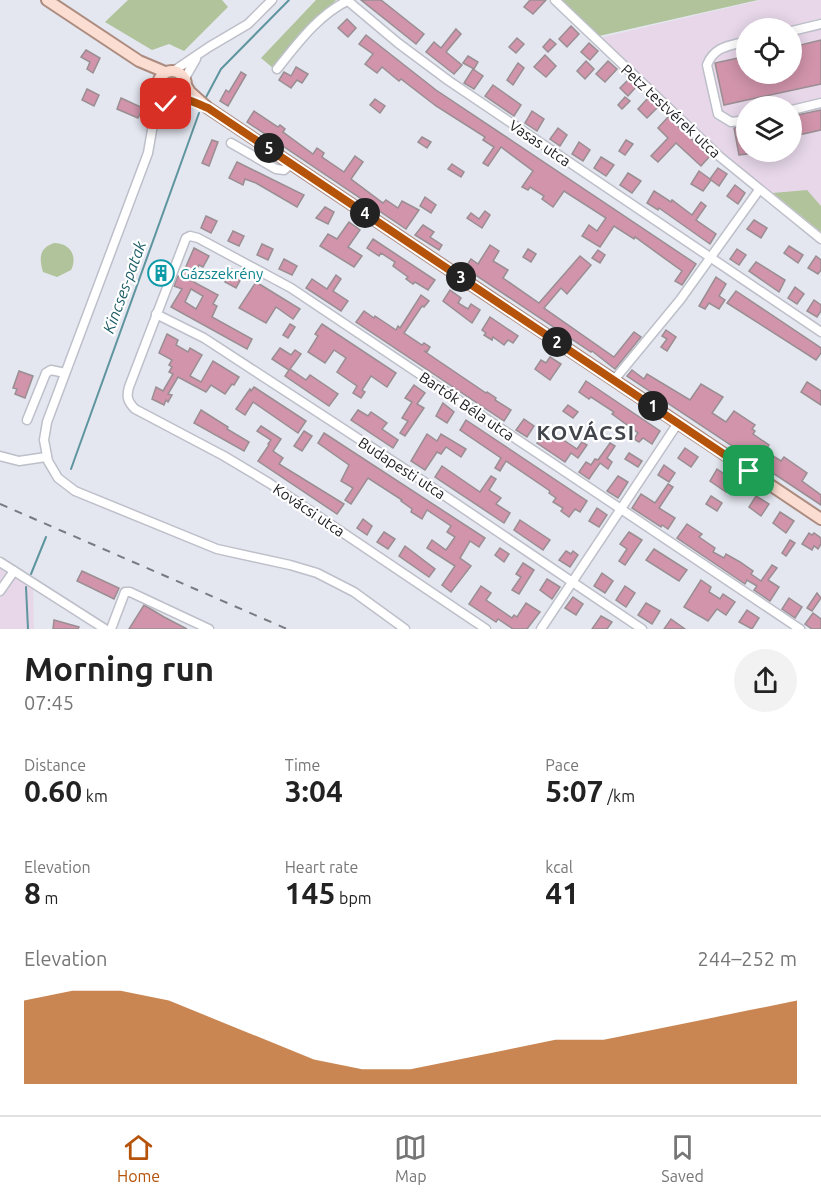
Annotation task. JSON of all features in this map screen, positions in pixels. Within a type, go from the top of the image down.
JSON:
[{"type":"main road","points":[[47,0],[139,61],[170,71],[186,82],[195,101]]},
{"type":"main road","points":[[139,61],[164,96],[195,101],[208,108],[821,519]]},
{"type":"main road","points":[[158,87],[159,79],[170,71]]},
{"type":"main road","points":[[175,98],[186,82]]},
{"type":"street","points":[[170,71],[248,24],[273,0]]},
{"type":"street","name":"Vasas utca","points":[[277,69],[325,14],[349,0],[398,43],[449,81],[821,332]]},
{"type":"street","name":"Petz testvérek utca","points":[[555,0],[688,128],[759,190],[821,239]]},
{"type":"street","points":[[802,29],[821,24]]},
{"type":"street","points":[[736,44],[714,52],[707,65],[718,114],[731,122],[736,121]]},
{"type":"street","points":[[186,82],[199,53]]},
{"type":"street","points":[[158,87],[154,123],[143,167],[45,428],[46,456],[58,478],[82,495],[217,549],[316,573],[354,592],[405,629]]},
{"type":"street","points":[[154,123],[175,98]]},
{"type":"street","points":[[802,108],[821,103]]},
{"type":"street","points":[[231,143],[276,169],[284,170],[292,163]]},
{"type":"street","points":[[614,380],[711,258],[759,190]]},
{"type":"street","name":"Bartók Béla utca","points":[[156,314],[183,243],[188,237],[198,238],[291,288],[800,629]]},
{"type":"street","name":"Kovácsi utca","points":[[156,314],[129,387],[128,399],[135,409],[224,456],[269,483],[486,629]]},
{"type":"street","name":"Budapesti utca","points":[[156,314],[204,338],[411,473],[642,629]]},
{"type":"street","points":[[27,420],[46,373],[51,370],[65,373]]},
{"type":"street","points":[[541,629],[678,423]]},
{"type":"street","points":[[0,456],[19,461],[46,456]]},
{"type":"street","points":[[0,562],[105,629]]},
{"type":"street","points":[[0,591],[14,571]]},
{"type":"street","points":[[111,629],[125,592],[137,594],[209,629]]},
{"type":"shaded area","points":[[761,0],[821,0],[821,238],[759,190],[595,39]]},
{"type":"shaded area","points":[[0,567],[33,587],[34,629],[0,629]]},
{"type":"green space","points":[[128,0],[222,0],[228,7],[184,51],[169,44],[152,50],[105,22]]},
{"type":"green space","points":[[316,0],[336,0],[273,68],[261,58]]},
{"type":"green space","points":[[561,0],[758,0],[599,36]]},
{"type":"green space","points":[[172,77],[178,79],[180,85],[178,91],[172,93],[166,91],[164,85],[166,79]]},
{"type":"green space","points":[[807,190],[821,206],[821,232],[773,193]]},
{"type":"green space","points":[[54,243],[68,248],[74,260],[71,270],[57,277],[43,272],[41,262],[41,254],[45,248]]},
{"type":"building","points":[[361,0],[381,0],[424,34],[416,44]]},
{"type":"building","points":[[530,0],[546,0],[533,14],[524,7]]},
{"type":"building","points":[[347,19],[356,28],[348,37],[338,28]]},
{"type":"building","points":[[571,26],[579,34],[567,47],[559,39]]},
{"type":"building","points":[[456,29],[461,34],[446,52],[462,65],[454,74],[426,52],[434,42],[441,48]]},
{"type":"building","points":[[366,35],[436,90],[696,264],[682,285],[675,281],[682,271],[635,237],[634,239],[614,226],[600,247],[582,236],[589,225],[597,231],[606,218],[564,191],[553,207],[542,199],[544,196],[530,187],[528,190],[522,187],[533,171],[501,147],[488,166],[483,163],[494,147],[483,140],[485,137],[436,106],[401,79],[399,81],[382,67],[377,73],[365,64],[373,54],[359,44]]},
{"type":"building","points":[[517,38],[524,44],[516,53],[509,47]]},
{"type":"building","points":[[550,39],[556,44],[548,52],[543,47]]},
{"type":"building","points":[[821,40],[821,84],[766,96],[736,96],[736,102],[724,105],[715,63],[736,58],[736,84],[802,84],[802,45]]},
{"type":"building","points":[[589,43],[598,51],[590,60],[581,52]]},
{"type":"building","points":[[86,50],[100,58],[93,73],[87,69],[90,62],[81,57]]},
{"type":"building","points":[[545,55],[556,66],[546,77],[534,67]]},
{"type":"building","points":[[468,56],[478,62],[474,69],[463,63]]},
{"type":"building","points":[[586,61],[594,69],[585,79],[577,71]]},
{"type":"building","points":[[608,61],[617,69],[605,82],[596,74]]},
{"type":"building","points":[[518,63],[524,68],[513,85],[507,80]]},
{"type":"building","points":[[296,67],[308,74],[302,83],[297,80],[291,88],[279,80],[284,72],[291,76]]},
{"type":"building","points":[[473,69],[483,76],[474,89],[464,83]]},
{"type":"building","points":[[241,72],[246,75],[228,106],[220,101],[226,90],[229,92]]},
{"type":"building","points":[[628,80],[636,87],[628,96],[620,88]]},
{"type":"building","points":[[493,85],[521,105],[514,116],[485,96]]},
{"type":"building","points":[[87,89],[99,95],[94,106],[82,100]]},
{"type":"building","points":[[625,97],[630,101],[622,109],[618,105]]},
{"type":"building","points":[[121,98],[143,108],[138,118],[117,109]]},
{"type":"building","points":[[648,98],[658,107],[647,118],[638,109]]},
{"type":"building","points":[[375,99],[385,106],[380,113],[370,105]]},
{"type":"building","points":[[821,110],[821,130],[802,134],[802,114]]},
{"type":"building","points":[[254,111],[278,127],[280,125],[285,129],[283,132],[313,154],[317,148],[324,153],[322,157],[344,172],[355,156],[363,162],[351,179],[383,203],[386,200],[398,208],[402,201],[419,210],[406,229],[247,122]]},
{"type":"building","points":[[532,111],[544,119],[537,131],[525,123]]},
{"type":"building","points":[[668,117],[710,156],[701,166],[676,143],[658,162],[651,156],[668,138],[658,128]]},
{"type":"building","points":[[558,128],[567,135],[560,146],[550,139]]},
{"type":"building","points":[[422,137],[431,142],[427,148],[418,142]]},
{"type":"building","points":[[212,140],[218,142],[209,166],[202,163]]},
{"type":"building","points":[[626,140],[633,144],[625,155],[619,151]]},
{"type":"building","points":[[579,142],[590,150],[583,161],[572,154]]},
{"type":"building","points":[[601,157],[614,165],[606,176],[594,168]]},
{"type":"building","points":[[237,162],[304,195],[297,207],[256,183],[245,179],[243,185],[229,178]]},
{"type":"building","points":[[452,164],[464,172],[461,177],[448,169]]},
{"type":"building","points":[[718,168],[727,174],[719,186],[711,180],[703,191],[691,184],[699,171],[710,179]]},
{"type":"building","points":[[628,173],[641,181],[632,193],[620,185]]},
{"type":"building","points":[[735,185],[745,193],[738,204],[727,196]]},
{"type":"building","points":[[654,191],[671,202],[672,200],[692,215],[701,202],[706,206],[696,220],[716,234],[710,244],[659,208],[658,210],[647,203]]},
{"type":"building","points":[[425,197],[436,205],[431,213],[420,206]]},
{"type":"building","points":[[325,207],[334,212],[328,224],[316,218]]},
{"type":"building","points":[[485,211],[490,215],[482,228],[467,218],[471,213],[479,219]]},
{"type":"building","points":[[206,216],[217,221],[211,233],[201,228]]},
{"type":"building","points":[[754,220],[767,228],[761,238],[747,229]]},
{"type":"building","points":[[349,222],[360,230],[348,247],[362,256],[354,267],[320,246],[328,234],[337,239]]},
{"type":"building","points":[[423,225],[434,232],[430,237],[442,245],[439,250],[415,235]]},
{"type":"building","points":[[233,231],[244,236],[239,246],[228,241]]},
{"type":"building","points":[[373,239],[435,280],[428,290],[406,279],[408,277],[393,266],[395,262],[367,248]]},
{"type":"building","points":[[262,244],[273,249],[268,260],[257,255]]},
{"type":"building","points":[[490,245],[499,251],[493,261],[508,270],[503,278],[539,303],[580,256],[591,265],[567,294],[561,288],[544,308],[614,357],[634,332],[641,337],[615,369],[592,351],[465,268],[471,259],[478,264]]},
{"type":"building","points":[[789,246],[803,255],[798,263],[784,253]]},
{"type":"building","points":[[194,248],[209,256],[203,267],[199,265],[190,280],[218,295],[213,304],[217,306],[212,317],[252,339],[247,349],[171,307],[182,289],[174,286],[178,276],[181,278]],"holes":[[[191,289],[203,296],[196,309],[185,302]]]},
{"type":"building","points":[[528,249],[536,254],[531,262],[523,257]]},
{"type":"building","points":[[737,249],[746,255],[739,265],[730,259]]},
{"type":"building","points":[[598,250],[605,255],[600,263],[592,258]]},
{"type":"building","points":[[816,256],[821,260],[821,270],[818,274],[808,268]]},
{"type":"building","points":[[284,259],[297,266],[292,275],[279,269]]},
{"type":"building","points":[[756,262],[785,280],[779,292],[749,271]]},
{"type":"building","points":[[232,269],[243,275],[236,288],[225,282]]},
{"type":"building","points":[[336,275],[341,279],[333,291],[348,301],[341,311],[306,288],[312,279],[327,289]]},
{"type":"building","points":[[716,277],[726,284],[719,296],[725,300],[719,309],[709,303],[705,309],[699,306]]},
{"type":"building","points":[[256,282],[300,309],[293,319],[276,307],[266,323],[239,308]]},
{"type":"building","points":[[795,287],[804,294],[797,304],[788,298]]},
{"type":"building","points":[[450,290],[461,298],[458,303],[468,309],[471,304],[480,310],[472,323],[443,301]]},
{"type":"building","points":[[736,291],[821,348],[821,353],[816,360],[727,303]]},
{"type":"building","points":[[421,295],[429,301],[424,307],[422,306],[404,333],[422,345],[424,343],[430,347],[427,352],[424,351],[511,410],[504,421],[356,322],[364,311],[396,330],[398,326],[400,328]]},
{"type":"building","points":[[814,300],[821,305],[821,311],[817,317],[807,311]]},
{"type":"building","points":[[490,317],[518,336],[513,343],[508,340],[504,345],[493,337],[492,340],[484,335],[486,333],[482,330]]},
{"type":"building","points":[[290,324],[295,327],[288,338],[283,335]]},
{"type":"building","points":[[322,324],[396,373],[387,387],[371,376],[362,390],[365,392],[361,398],[353,393],[357,386],[337,372],[346,358],[334,350],[325,363],[308,352]]},
{"type":"building","points":[[666,330],[676,337],[667,351],[661,347],[667,339],[662,336]]},
{"type":"building","points":[[167,334],[178,340],[176,345],[188,352],[190,348],[202,355],[190,376],[201,382],[213,361],[239,377],[234,385],[232,384],[225,394],[211,385],[206,392],[178,377],[168,394],[172,395],[168,402],[166,400],[164,405],[152,399],[156,387],[163,391],[173,374],[169,372],[172,360],[159,353]]},
{"type":"building","points":[[280,348],[291,355],[295,350],[301,354],[290,369],[306,380],[310,375],[338,394],[329,406],[285,376],[289,370],[272,359]]},
{"type":"building","points":[[550,357],[561,364],[550,380],[535,369],[541,360],[546,363]]},
{"type":"building","points":[[632,370],[644,379],[647,374],[690,400],[701,384],[723,397],[712,413],[726,422],[734,411],[755,425],[752,429],[755,431],[753,434],[769,445],[765,451],[781,461],[784,457],[807,473],[802,481],[821,495],[821,505],[627,376]]},
{"type":"building","points":[[19,371],[33,376],[25,398],[15,394],[17,389],[13,388]]},
{"type":"building","points":[[586,381],[660,431],[652,444],[643,438],[639,442],[634,439],[638,433],[612,414],[614,412],[579,392]]},
{"type":"building","points":[[807,382],[821,391],[821,405],[801,392]]},
{"type":"building","points":[[414,385],[425,393],[417,404],[424,408],[405,436],[400,433],[408,421],[402,418],[412,402],[405,398]]},
{"type":"building","points":[[254,387],[306,421],[298,433],[253,402],[245,415],[236,409],[250,389],[251,391]]},
{"type":"building","points":[[443,403],[454,412],[447,423],[436,416]]},
{"type":"building","points":[[568,405],[578,412],[573,418],[563,411]]},
{"type":"building","points":[[201,410],[249,442],[244,451],[194,423]]},
{"type":"building","points":[[358,410],[368,416],[371,412],[387,423],[382,429],[398,440],[393,448],[351,420]]},
{"type":"building","points":[[524,419],[534,426],[527,437],[516,430]]},
{"type":"building","points":[[466,420],[587,501],[580,512],[575,509],[569,517],[561,511],[563,508],[553,502],[556,498],[549,493],[550,491],[506,461],[500,471],[495,468],[501,458],[460,430]]},
{"type":"building","points":[[261,426],[281,439],[273,451],[283,458],[279,464],[344,504],[337,514],[258,461],[271,440],[257,431]]},
{"type":"building","points":[[304,431],[312,436],[302,451],[294,446]]},
{"type":"building","points":[[324,433],[485,538],[479,547],[470,541],[460,558],[471,566],[451,592],[442,585],[455,566],[427,548],[432,540],[446,550],[455,537],[447,532],[451,526],[427,510],[422,519],[411,512],[412,509],[402,500],[368,478],[351,504],[345,500],[353,488],[341,481],[349,465],[318,443]]},
{"type":"building","points":[[553,433],[577,449],[582,442],[587,445],[578,458],[571,453],[565,462],[537,443],[543,434],[549,439]]},
{"type":"building","points":[[427,434],[437,441],[441,434],[466,449],[461,457],[446,447],[441,454],[437,452],[425,470],[411,461]]},
{"type":"building","points":[[610,443],[615,446],[607,458],[612,462],[608,469],[600,463],[589,479],[579,472],[586,462],[591,465],[595,459],[598,460]]},
{"type":"building","points":[[685,448],[698,457],[691,467],[678,458]]},
{"type":"building","points":[[629,453],[642,461],[638,467],[625,459]]},
{"type":"building","points":[[664,465],[675,473],[669,482],[658,475]]},
{"type":"building","points":[[442,466],[480,492],[491,476],[496,479],[489,490],[501,498],[496,504],[510,513],[504,523],[435,477]]},
{"type":"building","points":[[717,469],[734,481],[726,492],[710,481]]},
{"type":"building","points":[[618,476],[628,482],[618,498],[607,491]]},
{"type":"building","points":[[668,484],[673,487],[659,508],[675,518],[668,529],[632,508],[641,494],[655,503]]},
{"type":"building","points":[[711,496],[722,503],[717,511],[706,504]]},
{"type":"building","points":[[756,496],[769,504],[761,516],[749,507]]},
{"type":"building","points":[[597,508],[607,515],[599,527],[589,521]]},
{"type":"building","points":[[780,512],[794,521],[786,533],[773,523]]},
{"type":"building","points":[[363,519],[372,526],[367,535],[357,528]]},
{"type":"building","points":[[520,520],[550,540],[543,550],[514,530]]},
{"type":"building","points":[[687,524],[702,534],[699,537],[715,548],[713,552],[724,558],[726,554],[740,562],[753,571],[751,574],[761,581],[772,565],[777,568],[768,580],[779,587],[770,601],[754,590],[757,586],[747,580],[745,584],[677,538]]},
{"type":"building","points":[[384,532],[395,539],[388,549],[377,542]]},
{"type":"building","points":[[629,532],[642,540],[625,565],[619,561],[627,549],[620,544]]},
{"type":"building","points":[[809,533],[812,535],[814,533],[821,538],[818,549],[814,546],[812,550],[802,544]]},
{"type":"building","points":[[790,540],[795,543],[786,556],[782,553]]},
{"type":"building","points":[[405,546],[435,569],[429,577],[399,556]]},
{"type":"building","points":[[500,548],[509,554],[504,562],[495,555]]},
{"type":"building","points":[[654,549],[687,570],[679,581],[646,560]]},
{"type":"building","points":[[566,551],[571,554],[573,551],[578,555],[570,567],[559,560]]},
{"type":"building","points":[[523,563],[534,570],[519,594],[512,590],[521,577],[516,574]]},
{"type":"building","points":[[82,571],[119,588],[114,599],[77,581]]},
{"type":"building","points":[[602,573],[613,581],[605,593],[594,586]]},
{"type":"building","points":[[547,579],[560,587],[552,599],[540,590]]},
{"type":"building","points":[[701,580],[711,587],[709,592],[720,599],[723,594],[735,602],[726,615],[717,609],[708,621],[684,607]]},
{"type":"building","points":[[481,586],[491,593],[486,600],[512,618],[514,615],[517,617],[526,603],[540,612],[527,629],[513,629],[498,619],[496,622],[469,604]]},
{"type":"building","points":[[625,586],[635,593],[626,607],[616,600]]},
{"type":"building","points":[[817,593],[821,598],[812,611],[807,608]]},
{"type":"building","points":[[573,597],[583,604],[576,615],[565,608]]},
{"type":"building","points":[[789,598],[802,607],[795,618],[782,609]]},
{"type":"building","points":[[646,603],[660,611],[652,624],[638,615]]},
{"type":"building","points":[[144,605],[164,617],[187,629],[129,629]]},
{"type":"building","points":[[747,610],[759,618],[752,629],[739,622]]},
{"type":"building","points":[[813,613],[821,619],[821,629],[812,629],[805,624]]},
{"type":"building","points":[[601,616],[612,622],[607,629],[592,629]]},
{"type":"building","points":[[671,619],[685,629],[664,629]]},
{"type":"building","points":[[54,620],[79,627],[78,629],[53,629]]},
{"type":"waterway","name":"Kincses-patak","points":[[204,101],[221,69],[289,0]]},
{"type":"waterway","name":"Kincses-patak","points":[[71,469],[199,113]]},
{"type":"waterway","name":"Kincses-patak","points":[[31,574],[46,537]]},
{"type":"waterway","name":"Kincses-patak","points":[[26,587],[28,629]]},
{"type":"railway","points":[[0,504],[287,629]]},
{"type":"place","name":"Gázszekrény","points":[[161,273]]},
{"type":"district","name":"KOVÁCSI","points":[[586,432]]},
{"type":"route","points":[[166,104],[171,99],[180,97],[208,108],[749,471]]}]
